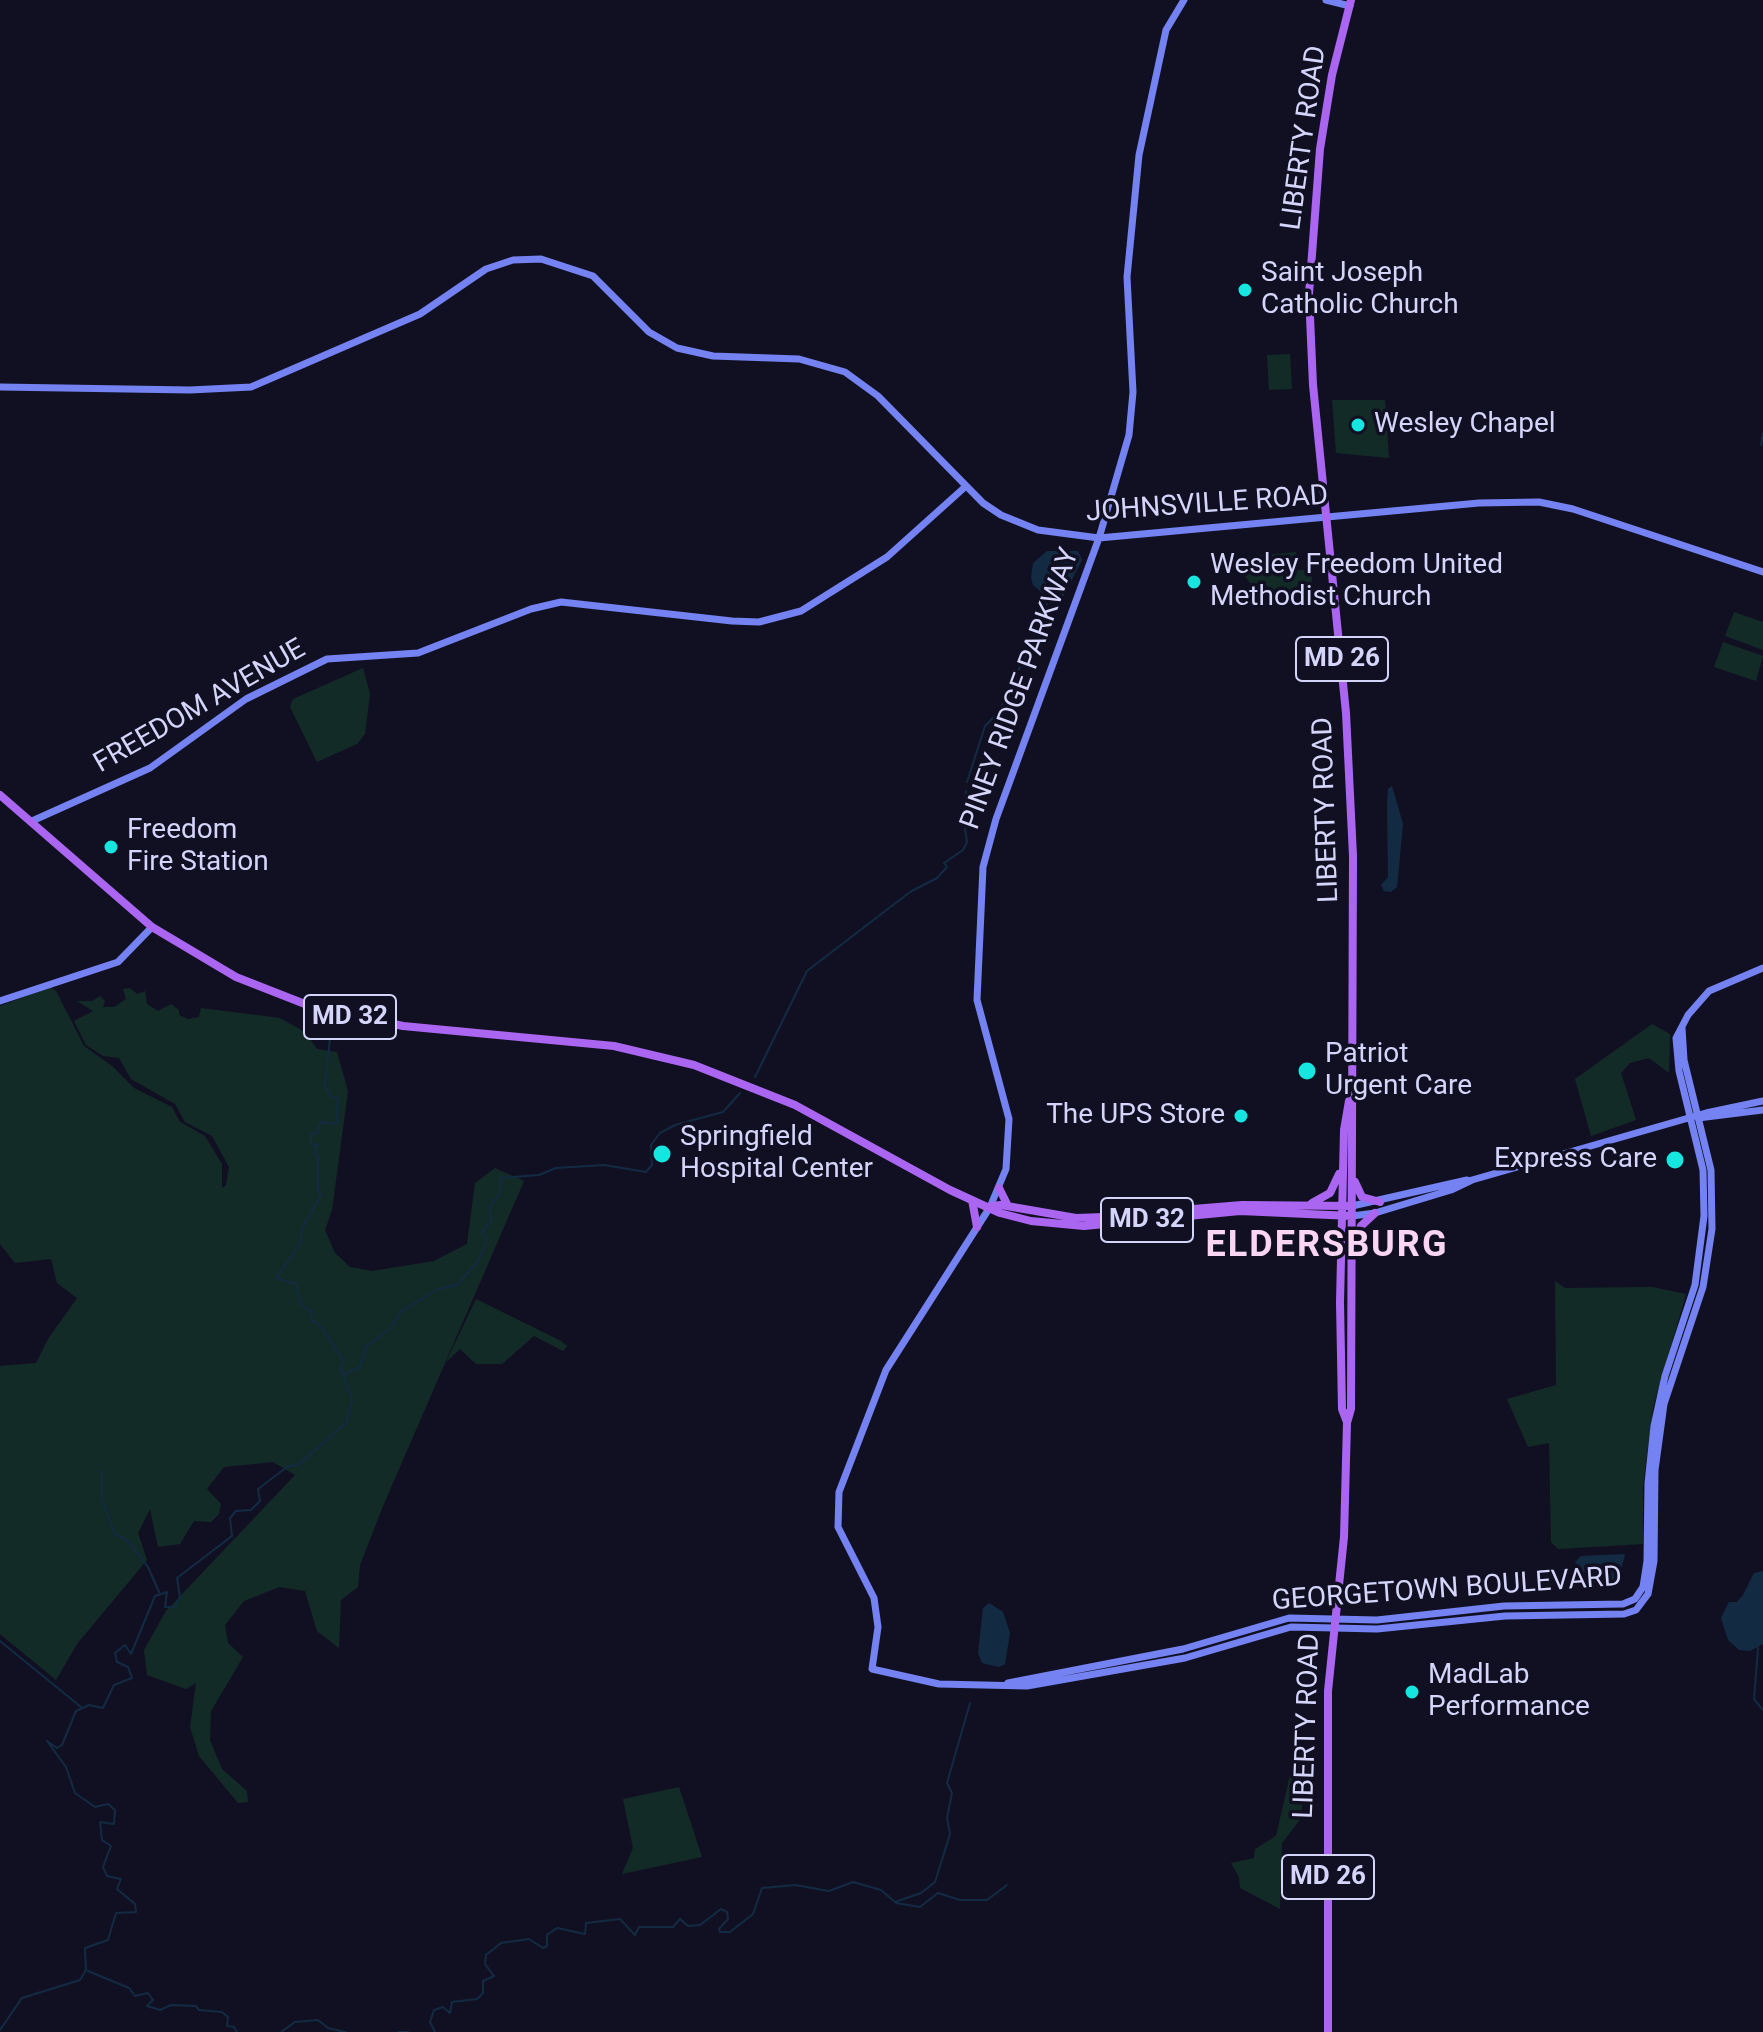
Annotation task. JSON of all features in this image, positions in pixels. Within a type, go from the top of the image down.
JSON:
[{"type":"main road","name":"LIBERTY ROAD","points":[[1328,2032],[1327,1723],[1333,1622],[1344,1537],[1347,1423],[1351,1409],[1351,791],[1311,352],[1311,238],[1326,106],[1350,3]]},
{"type":"main road","name":"MD 32","points":[[0,795],[111,896],[152,927],[251,984],[342,1015],[403,1026],[599,1044],[707,1069],[795,1105],[972,1200],[1013,1217],[1075,1226],[1231,1211],[1342,1210]]},
{"type":"main road","name":"LIBERTY ROAD","points":[[1347,1423],[1342,1409],[1342,1210],[1343,1149],[1350,1097]]},
{"type":"main road","points":[[1307,1205],[1333,1189],[1343,1149]]},
{"type":"main road","points":[[1353,1176],[1362,1197],[1380,1202]]},
{"type":"main road","points":[[999,1188],[1008,1206]]},
{"type":"main road","points":[[972,1200],[977,1227]]},
{"type":"main road","name":"MD 32","points":[[990,1207],[1008,1206],[1091,1219],[1218,1206],[1307,1205],[1352,1211]]},
{"type":"main road","points":[[1352,1245],[1361,1226],[1375,1213]]},
{"type":"street","name":"PINEY RIDGE PARKWAY","points":[[872,1669],[878,1627],[874,1598],[838,1527],[839,1492],[886,1370],[990,1207],[999,1188],[1009,1148],[1009,1119],[977,1000],[983,867],[996,819],[1099,538],[1130,426],[1133,392],[1127,277],[1139,155],[1166,30],[1184,0]]},
{"type":"street","points":[[1326,0],[1350,3]]},
{"type":"street","name":"JOHNSVILLE ROAD","points":[[0,387],[190,390],[251,387],[420,314],[486,269],[513,260],[541,259],[593,276],[649,332],[677,348],[713,356],[799,359],[845,372],[878,396],[965,487],[1001,515],[1052,534],[1099,538],[1327,520],[1495,501],[1539,502],[1573,509],[1763,572]]},
{"type":"street","name":"FREEDOM AVENUE","points":[[32,821],[150,768],[246,699],[327,659],[418,653],[531,609],[561,602],[732,621],[759,622],[791,614],[829,596],[880,563],[965,487]]},
{"type":"street","points":[[0,1001],[118,962],[152,927]]},
{"type":"street","points":[[1695,1119],[1676,1046],[1682,1028],[1695,1005],[1709,991],[1763,968]]},
{"type":"street","points":[[1682,1028],[1695,1119]]},
{"type":"street","points":[[1676,1046],[1687,1073]]},
{"type":"street","name":"MD 32","points":[[1695,1119],[1706,1113],[1763,1101]]},
{"type":"street","name":"MD 32","points":[[1352,1211],[1375,1213],[1451,1190],[1472,1180],[1695,1119],[1763,1110]]},
{"type":"street","name":"GEORGETOWN BOULEVARD","points":[[872,1669],[939,1684],[1002,1685],[1026,1677],[1201,1645],[1278,1620],[1377,1620],[1504,1606],[1628,1604],[1641,1593],[1649,1574],[1660,1426],[1672,1378],[1703,1287],[1712,1229],[1711,1170],[1695,1119]]},
{"type":"street","name":"MD 32","points":[[1352,1211],[1449,1182],[1472,1180]]},
{"type":"green space","points":[[1290,354],[1292,389],[1269,390],[1267,355]]},
{"type":"green space","points":[[1332,400],[1385,400],[1389,458],[1336,453]]},
{"type":"green space","points":[[1296,552],[1297,570],[1311,570],[1313,589],[1260,596],[1235,563],[1243,557]]},
{"type":"green space","points":[[1734,612],[1763,622],[1763,650],[1725,636]]},
{"type":"green space","points":[[1723,642],[1763,656],[1756,681],[1714,667]]},
{"type":"green space","points":[[363,668],[370,694],[365,734],[357,744],[317,762],[290,707],[293,699]]},
{"type":"green space","points":[[50,987],[56,991],[84,1046],[112,1066],[134,1088],[172,1107],[180,1122],[205,1136],[222,1164],[222,1188],[226,1185],[229,1167],[212,1136],[185,1122],[175,1104],[131,1079],[119,1058],[103,1056],[86,1045],[74,1021],[93,1011],[77,1001],[92,1001],[100,996],[105,1001],[103,1007],[114,1007],[126,999],[123,989],[130,988],[137,994],[145,991],[147,1004],[158,1011],[171,1004],[179,1010],[179,1015],[188,1019],[199,1017],[201,1008],[280,1018],[305,1032],[317,1049],[337,1052],[348,1091],[332,1210],[325,1230],[335,1253],[350,1267],[372,1271],[434,1261],[467,1244],[475,1183],[495,1168],[524,1181],[383,1506],[360,1565],[358,1587],[341,1600],[339,1648],[317,1631],[305,1591],[279,1587],[244,1601],[225,1625],[228,1643],[243,1657],[211,1711],[210,1740],[222,1769],[247,1791],[248,1802],[238,1803],[199,1756],[190,1727],[196,1683],[186,1689],[147,1675],[144,1650],[166,1611],[295,1475],[273,1462],[224,1467],[207,1489],[221,1504],[219,1514],[211,1522],[194,1521],[180,1544],[158,1547],[150,1509],[138,1533],[147,1560],[77,1644],[56,1680],[0,1634],[0,1366],[36,1363],[48,1339],[77,1298],[57,1283],[51,1259],[15,1263],[0,1244],[0,1006]]},
{"type":"green space","points":[[1652,1024],[1670,1034],[1669,1073],[1649,1058],[1630,1063],[1621,1073],[1636,1120],[1591,1136],[1575,1079]]},
{"type":"green space","points":[[1555,1281],[1565,1288],[1652,1287],[1686,1294],[1653,1408],[1643,1486],[1643,1544],[1558,1549],[1551,1542],[1549,1443],[1528,1447],[1507,1399],[1556,1385]]},
{"type":"green space","points":[[476,1299],[567,1346],[563,1351],[534,1336],[502,1364],[476,1364],[460,1349],[446,1362]]},
{"type":"green space","points":[[1291,1751],[1306,1751],[1309,1756],[1300,1820],[1282,1843],[1280,1909],[1240,1888],[1239,1877],[1231,1863],[1254,1858],[1255,1849],[1276,1836],[1291,1771]]},
{"type":"green space","points":[[679,1787],[702,1857],[622,1874],[633,1848],[623,1799]]},
{"type":"water","points":[[1047,551],[1078,551],[1082,560],[1058,607],[1033,585],[1031,578],[1033,563]]},
{"type":"water","points":[[1392,786],[1403,824],[1397,887],[1391,892],[1384,891],[1381,885],[1388,877],[1387,803],[1388,789]]},
{"type":"water","points":[[1625,1554],[1618,1582],[1600,1581],[1581,1571],[1575,1562],[1581,1556]]},
{"type":"water","points":[[1763,1571],[1763,1644],[1750,1651],[1739,1650],[1728,1640],[1721,1618],[1729,1602],[1737,1602],[1743,1595],[1754,1573]]},
{"type":"water","points":[[989,1603],[1003,1612],[1010,1633],[1005,1664],[999,1667],[982,1663],[978,1653],[983,1608]]},
{"type":"waterway","points":[[1761,445],[1763,433]]},
{"type":"waterway","points":[[967,782],[985,726],[999,712],[1044,615],[1048,598]]},
{"type":"waterway","points":[[755,1077],[807,971],[910,892],[937,878],[947,867],[944,863],[963,850],[967,842],[964,822],[966,791]]},
{"type":"waterway","points":[[330,1038],[325,1086],[331,1097],[338,1098],[337,1124],[321,1122],[317,1133],[311,1134],[311,1144],[317,1145],[315,1153],[318,1157],[318,1190],[321,1195],[302,1228],[300,1244],[276,1278],[296,1284],[301,1305],[313,1312],[310,1320],[319,1324],[343,1360],[340,1368],[343,1375]]},
{"type":"waterway","points":[[0,2030],[22,1998],[80,1980],[86,1970],[85,1948],[108,1940],[116,1913],[136,1912],[135,1904],[117,1889],[121,1879],[107,1876],[103,1867],[111,1846],[102,1840],[100,1822],[114,1824],[115,1810],[108,1804],[95,1807],[75,1793],[66,1767],[47,1741],[57,1748],[62,1745],[76,1711],[89,1705],[103,1708],[114,1685],[132,1678],[128,1667],[117,1662],[115,1653],[125,1645],[131,1654],[155,1596],[167,1592],[165,1607],[175,1607],[180,1597],[177,1578],[232,1536],[230,1518],[236,1511],[251,1510],[260,1501],[258,1489],[287,1467],[299,1464],[346,1423],[352,1400],[343,1375],[360,1367],[366,1346],[390,1329],[401,1311],[438,1289],[457,1285],[479,1260],[487,1239],[482,1232],[491,1221],[490,1207],[499,1194],[501,1178],[539,1175],[556,1168],[604,1165],[646,1172],[652,1165],[651,1145],[660,1133],[675,1125],[723,1112],[740,1093]]},
{"type":"waterway","points":[[102,1470],[102,1500],[115,1534],[128,1541],[148,1567],[159,1592]]},
{"type":"waterway","points":[[0,1641],[81,1707]]},
{"type":"waterway","points":[[1758,1648],[1754,1699],[1763,1710]]},
{"type":"waterway","points":[[435,2032],[430,2022],[434,2010],[443,2007],[450,2013],[452,2002],[477,1999],[483,1993],[483,1981],[494,1976],[485,1964],[486,1955],[501,1943],[529,1939],[543,1948],[547,1946],[547,1935],[557,1928],[585,1934],[586,1923],[620,1919],[635,1935],[639,1927],[673,1927],[680,1919],[688,1926],[700,1925],[721,1909],[727,1912],[728,1919],[719,1929],[720,1932],[730,1932],[753,1914],[762,1888],[795,1885],[829,1891],[853,1882],[881,1890],[895,1902],[921,1893],[935,1882],[950,1834],[947,1818],[952,1793],[947,1783],[970,1703]]},
{"type":"waterway","points":[[896,1903],[920,1907],[938,1893],[960,1900],[987,1900],[1007,1885]]},
{"type":"waterway","points":[[88,1971],[129,1988],[135,1996],[148,1993],[153,2000],[147,2006],[160,2010],[171,2005],[196,2006],[199,2010],[222,2012],[228,2017],[227,2026],[234,2027],[237,2032]]},
{"type":"waterway","points":[[281,2032],[295,2022],[318,2020],[328,2028],[345,2032]]},
{"type":"waterway","points":[[399,2032],[408,2032]]},
{"type":"place","name":"Saint Joseph Catholic Church","points":[[1245,290]]},
{"type":"place","name":"Wesley Chapel","points":[[1358,425]]},
{"type":"place","name":"Wesley Freedom United Methodist Church","points":[[1194,582]]},
{"type":"place","name":"Freedom Fire Station","points":[[111,847]]},
{"type":"place","name":"Patriot Urgent Care","points":[[1307,1071]]},
{"type":"place","name":"The UPS Store","points":[[1241,1116]]},
{"type":"place","name":"Springfield Hospital Center","points":[[662,1154]]},
{"type":"place","name":"Express Care","points":[[1675,1160]]},
{"type":"place","name":"MadLab Performance","points":[[1412,1692]]},
{"type":"district","name":"ELDERSBURG","points":[[1327,1247]]}]
